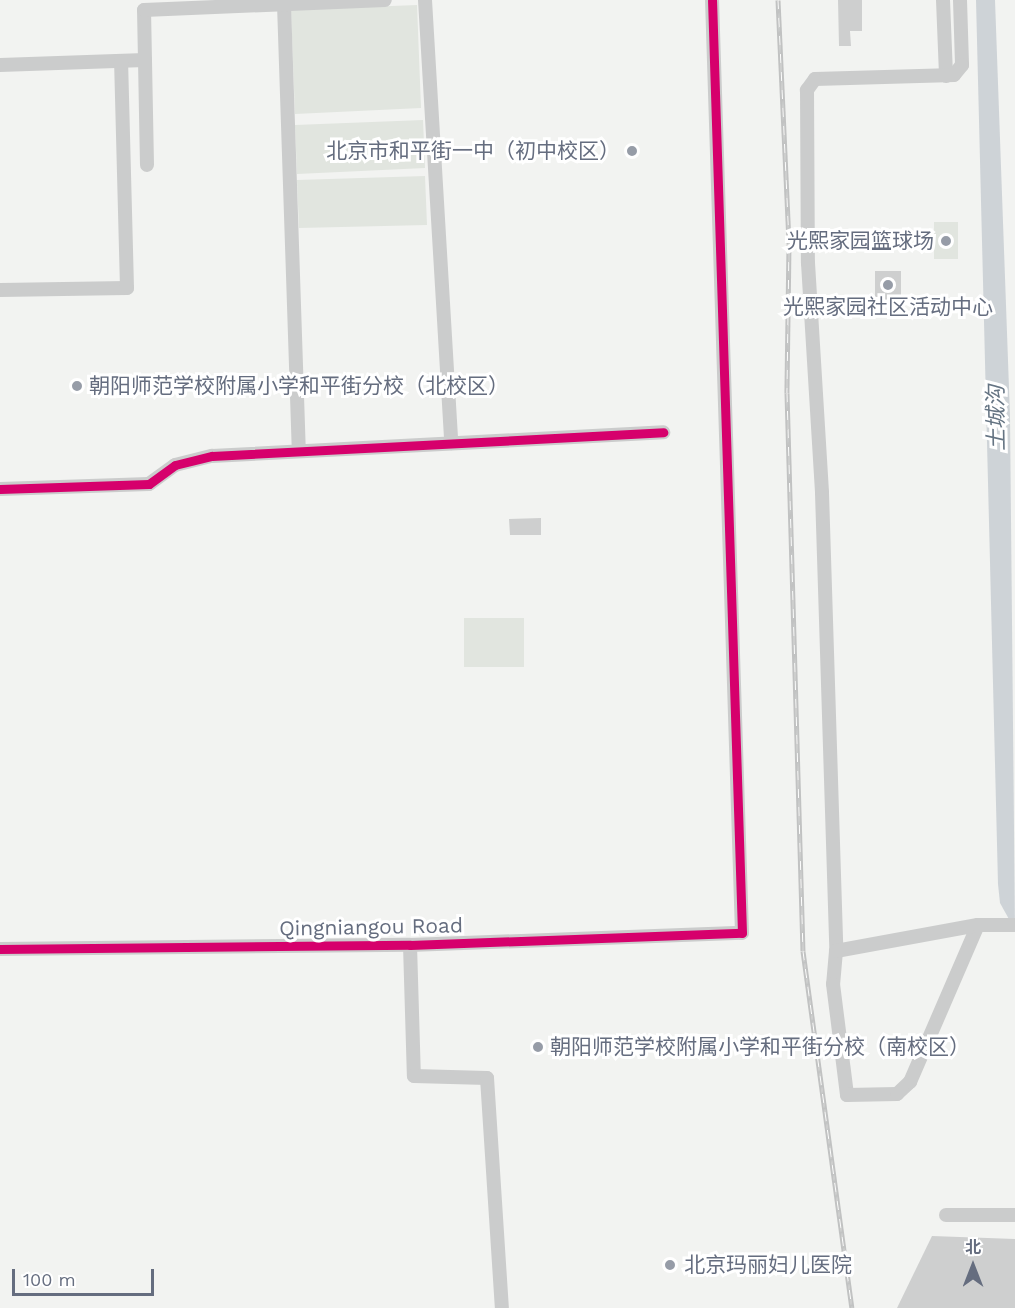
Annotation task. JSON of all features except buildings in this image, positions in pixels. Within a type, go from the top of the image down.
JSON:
[{"type":"street","points":[[147,165],[144,10],[385,0]]},
{"type":"street","points":[[425,0],[451,443]]},
{"type":"street","name":"Qingniangou Road","points":[[0,949],[410,945],[742,933],[712,0]]},
{"type":"street","points":[[943,0],[946,76]]},
{"type":"street","points":[[960,0],[962,65],[954,75],[815,79],[807,90],[808,263],[822,493],[836,951],[835,1016],[847,1095],[897,1094],[910,1082],[978,925]]},
{"type":"street","points":[[284,4],[300,451]]},
{"type":"street","points":[[0,65],[145,60]]},
{"type":"street","points":[[0,290],[128,288],[121,61]]},
{"type":"street","points":[[0,489],[149,484],[175,465],[212,456],[663,432]]},
{"type":"street","points":[[836,951],[978,925],[1015,925]]},
{"type":"street","points":[[410,945],[414,1076],[487,1078],[502,1308]]},
{"type":"street","points":[[946,1215],[1015,1215]]},
{"type":"shaded area","points":[[417,5],[421,108],[295,114],[291,10]]},
{"type":"shaded area","points":[[423,120],[425,168],[297,174],[295,125]]},
{"type":"shaded area","points":[[425,176],[427,225],[299,228],[297,180]]},
{"type":"shaded area","name":"光熙家园篮球场","points":[[934,222],[958,222],[958,259],[934,259]]},
{"type":"shaded area","points":[[464,618],[524,618],[524,667],[464,667]]},
{"type":"water","name":"土城沟","points":[[976,0],[995,0],[1010,416],[1015,930],[1000,903],[998,884]]},
{"type":"railway","points":[[778,0],[789,244],[787,393],[803,951],[852,1308]]},
{"type":"cycle path","points":[[0,949],[410,945],[742,933],[712,0]]},
{"type":"cycle path","points":[[0,489],[149,484],[175,465],[212,456],[663,432]]},
{"type":"place","name":"北京市和平街一中（初中校区）","points":[[632,151]]},
{"type":"place","name":"光熙家园篮球场","points":[[946,241]]},
{"type":"place","name":"光熙家园社区活动中心","points":[[888,285]]},
{"type":"place","name":"朝阳师范学校附属小学和平街分校（北校区）","points":[[77,386]]},
{"type":"place","name":"朝阳师范学校附属小学和平街分校（南校区）","points":[[538,1047]]},
{"type":"place","name":"北京玛丽妇儿医院","points":[[670,1265]]}]
